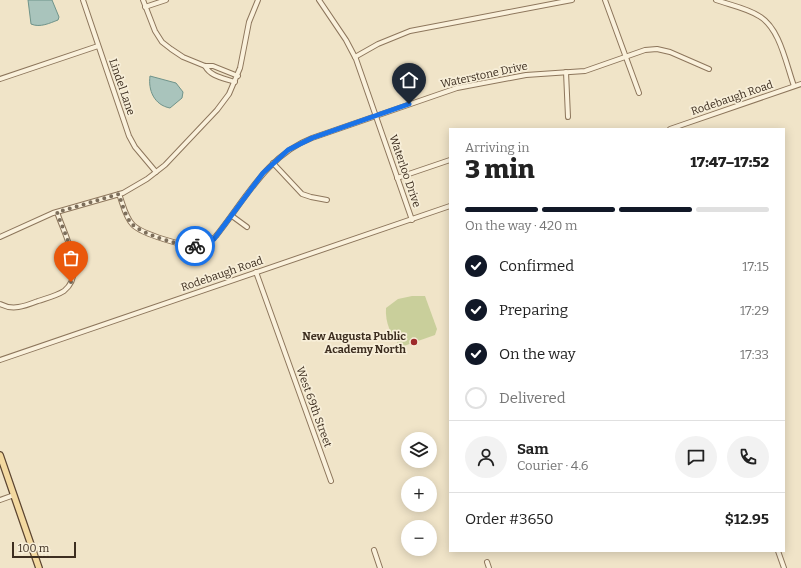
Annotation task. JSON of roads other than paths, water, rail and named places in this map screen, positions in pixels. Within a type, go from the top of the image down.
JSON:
[{"type":"main road","points":[[0,455],[40,568]]},
{"type":"street","name":"Lindel Lane","points":[[83,0],[129,136],[135,147],[156,172]]},
{"type":"street","points":[[143,0],[154,31],[165,45],[179,56],[205,66],[213,66],[238,76]]},
{"type":"street","points":[[145,8],[166,0]]},
{"type":"street","points":[[0,237],[57,212],[119,194],[137,186],[156,172],[227,97],[238,76],[249,22],[258,0]]},
{"type":"street","name":"Waterloo Drive","points":[[319,0],[346,40],[355,57],[412,220]]},
{"type":"street","points":[[355,57],[378,44],[410,31],[572,0]]},
{"type":"street","points":[[605,0],[639,93]]},
{"type":"street","points":[[716,0],[754,13],[767,21],[775,33],[794,86]]},
{"type":"street","points":[[0,79],[98,46]]},
{"type":"street","name":"Waterstone Drive","points":[[119,194],[127,216],[137,229],[146,234],[189,246],[201,246],[210,241],[232,216],[263,173],[288,150],[305,140],[457,88],[526,75],[587,70],[645,50],[664,50],[675,53],[709,69]]},
{"type":"street","points":[[205,66],[208,71],[216,76],[235,82]]},
{"type":"street","points":[[566,72],[568,117]]},
{"type":"street","name":"Rodebaugh Road","points":[[673,128],[801,84]]},
{"type":"street","points":[[397,178],[449,160]]},
{"type":"street","points":[[273,163],[302,194],[326,200]]},
{"type":"street","name":"Rodebaugh Road","points":[[0,360],[449,206]]},
{"type":"street","points":[[0,304],[9,307],[22,307],[59,294],[65,290],[70,283],[75,273],[74,261],[57,212]]},
{"type":"street","points":[[232,216],[247,227]]},
{"type":"street","name":"West 69th Street","points":[[256,272],[331,481]]},
{"type":"street","points":[[0,500],[14,495]]},
{"type":"street","points":[[374,550],[380,568]]},
{"type":"street","points":[[778,552],[784,568]]},
{"type":"street","points":[[487,562],[489,568]]},
{"type":"water","points":[[28,0],[52,0],[59,17],[58,20],[48,24],[31,24]]},
{"type":"water","points":[[150,76],[176,83],[183,92],[182,98],[170,108],[160,104],[153,96],[151,91]]},
{"type":"place","name":"New Augusta Public Academy North","points":[[414,342]]}]
